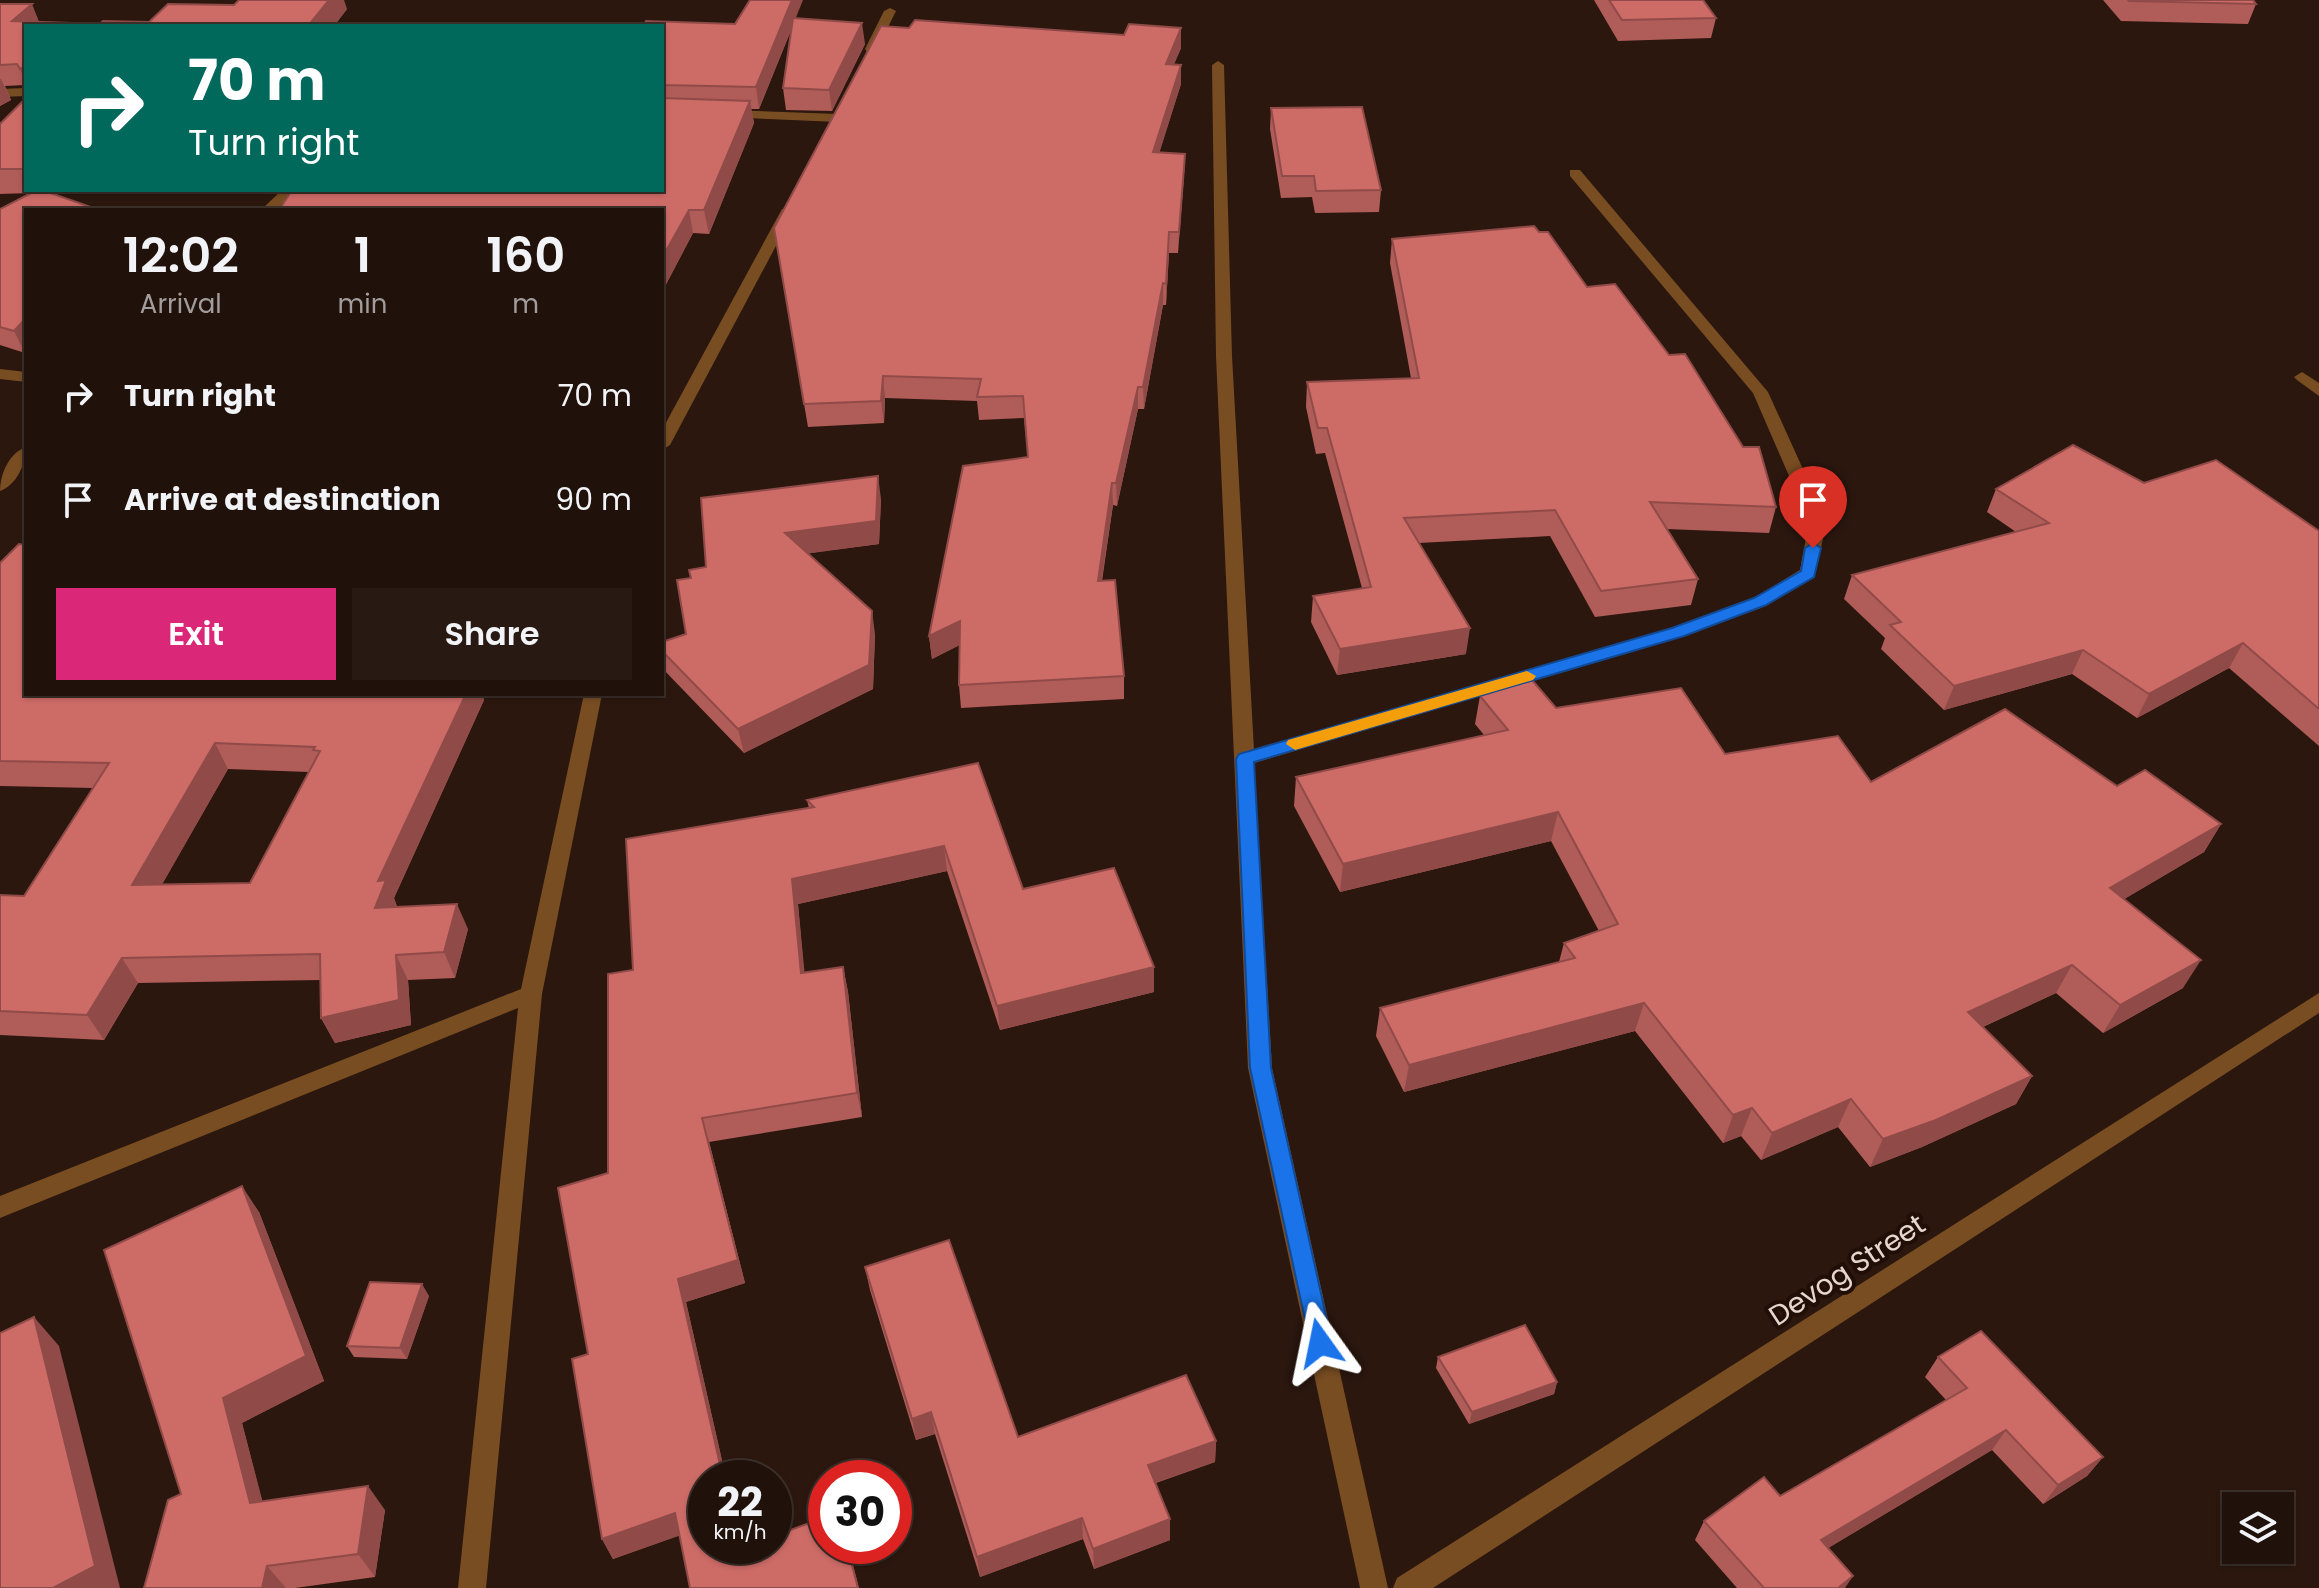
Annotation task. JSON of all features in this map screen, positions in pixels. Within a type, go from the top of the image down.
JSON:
[{"type":"street","points":[[864,64],[890,11]]},
{"type":"street","points":[[1218,65],[1224,356],[1260,1068],[1374,1588]]},
{"type":"street","points":[[0,93],[24,92]]},
{"type":"street","points":[[710,114],[837,118]]},
{"type":"street","points":[[1245,759],[1678,632],[1760,602],[1808,573],[1818,522],[1760,392],[1575,173]]},
{"type":"street","points":[[270,208],[288,192]]},
{"type":"street","points":[[664,441],[794,199]]},
{"type":"street","points":[[0,374],[24,377]]},
{"type":"street","points":[[2302,377],[2319,391]]},
{"type":"street","points":[[0,486],[24,455]]},
{"type":"street","points":[[472,1588],[531,994],[593,696]]},
{"type":"street","points":[[0,1207],[531,994]]},
{"type":"street","name":"Devog Street","points":[[1407,1588],[2319,1002]]},
{"type":"building","points":[[239,0],[329,0],[310,24],[100,24],[103,21],[149,22],[168,4],[234,5]]},
{"type":"building","points":[[750,0],[792,0],[756,87],[664,85],[664,24],[644,24],[646,21],[735,24]]},
{"type":"building","points":[[1609,0],[1703,0],[1716,18],[1622,20]]},
{"type":"building","points":[[2253,0],[2256,4],[2129,1]]},
{"type":"building","points":[[0,4],[32,4],[12,21],[102,24],[24,24],[24,66],[20,69],[17,64],[0,65]]},
{"type":"building","points":[[793,18],[862,23],[829,90],[783,88]]},
{"type":"building","points":[[915,20],[1124,35],[1129,24],[1181,28],[1166,64],[1181,65],[1153,152],[1185,154],[1179,232],[1169,232],[1166,284],[1163,283],[1143,387],[1138,387],[1116,483],[1112,483],[1098,581],[1115,580],[1124,676],[959,685],[960,621],[929,636],[963,466],[1028,457],[1023,396],[977,397],[981,379],[883,376],[881,401],[804,404],[774,228],[881,26],[909,28]]},
{"type":"building","points":[[664,98],[750,101],[704,210],[689,210],[664,254],[664,208],[280,208],[291,192],[664,192]]},
{"type":"building","points":[[24,100],[24,169],[0,169],[0,124]]},
{"type":"building","points":[[1362,107],[1381,190],[1316,191],[1314,176],[1282,176],[1271,108]]},
{"type":"building","points":[[33,192],[48,192],[93,208],[24,208],[24,320],[14,331],[0,327],[0,209]]},
{"type":"building","points":[[1534,226],[1539,232],[1548,232],[1587,287],[1615,284],[1669,355],[1685,354],[1743,447],[1759,447],[1776,507],[1650,502],[1698,579],[1601,591],[1555,510],[1404,518],[1470,628],[1340,649],[1313,596],[1371,587],[1327,428],[1318,428],[1307,382],[1419,378],[1392,239]]},
{"type":"building","points":[[2073,445],[2144,483],[2216,460],[2319,531],[2319,709],[2243,643],[2149,694],[2083,650],[1954,686],[1890,625],[1901,622],[1852,575],[2049,523],[1996,489]]},
{"type":"building","points":[[878,476],[876,521],[785,533],[872,611],[869,665],[738,729],[664,653],[664,641],[686,634],[677,580],[691,578],[689,570],[706,567],[701,498]]},
{"type":"building","points":[[19,544],[24,545],[24,696],[465,696],[378,881],[386,880],[375,908],[457,904],[444,952],[396,955],[399,1000],[321,1018],[320,954],[122,958],[87,1015],[0,1011],[0,895],[24,896],[109,763],[0,761],[0,563]],"holes":[[[215,743],[315,747],[313,750],[320,751],[250,883],[132,885]]]},
{"type":"building","points":[[1532,680],[1556,708],[1681,688],[1725,754],[1838,736],[1871,782],[2005,709],[2117,786],[2145,770],[2221,824],[2110,888],[2201,960],[2120,1005],[2072,965],[1968,1012],[2032,1076],[1936,1120],[1883,1139],[1851,1099],[1772,1133],[1752,1108],[1733,1115],[1644,1003],[1409,1065],[1380,1008],[1575,958],[1564,943],[1618,924],[1558,812],[1343,864],[1296,777],[1508,730],[1480,696]]},
{"type":"building","points":[[978,763],[1023,889],[1114,868],[1154,967],[997,1006],[944,846],[792,879],[801,973],[843,967],[857,1093],[702,1118],[738,1260],[678,1279],[719,1460],[688,1460],[688,1564],[792,1564],[792,1529],[808,1524],[808,1564],[852,1564],[858,1588],[690,1588],[675,1513],[602,1539],[572,1359],[588,1354],[558,1188],[608,1173],[608,974],[633,970],[626,839],[814,807],[807,800]]},
{"type":"building","points":[[242,1186],[306,1356],[223,1398],[250,1503],[368,1486],[358,1554],[267,1566],[262,1588],[144,1588],[168,1500],[181,1494],[104,1250]]},
{"type":"building","points":[[949,1240],[1018,1437],[1186,1375],[1216,1441],[1148,1465],[1170,1519],[1093,1549],[1082,1518],[977,1557],[931,1412],[912,1419],[865,1267]]},
{"type":"building","points":[[370,1282],[422,1284],[400,1348],[347,1346]]},
{"type":"building","points":[[34,1317],[95,1566],[53,1588],[0,1588],[0,1333]]},
{"type":"building","points":[[1525,1325],[1557,1382],[1472,1412],[1438,1357]]},
{"type":"building","points":[[1981,1331],[2103,1457],[2058,1485],[2006,1430],[1821,1540],[1853,1576],[1838,1588],[1764,1588],[1704,1521],[1764,1477],[1780,1496],[1967,1388],[1938,1357]]},
{"type":"slow traffic","points":[[1295,744],[1527,676]]},
{"type":"route","points":[[1320,1343],[1260,1068],[1245,759],[1678,632],[1760,602],[1808,573],[1813,548]]}]
